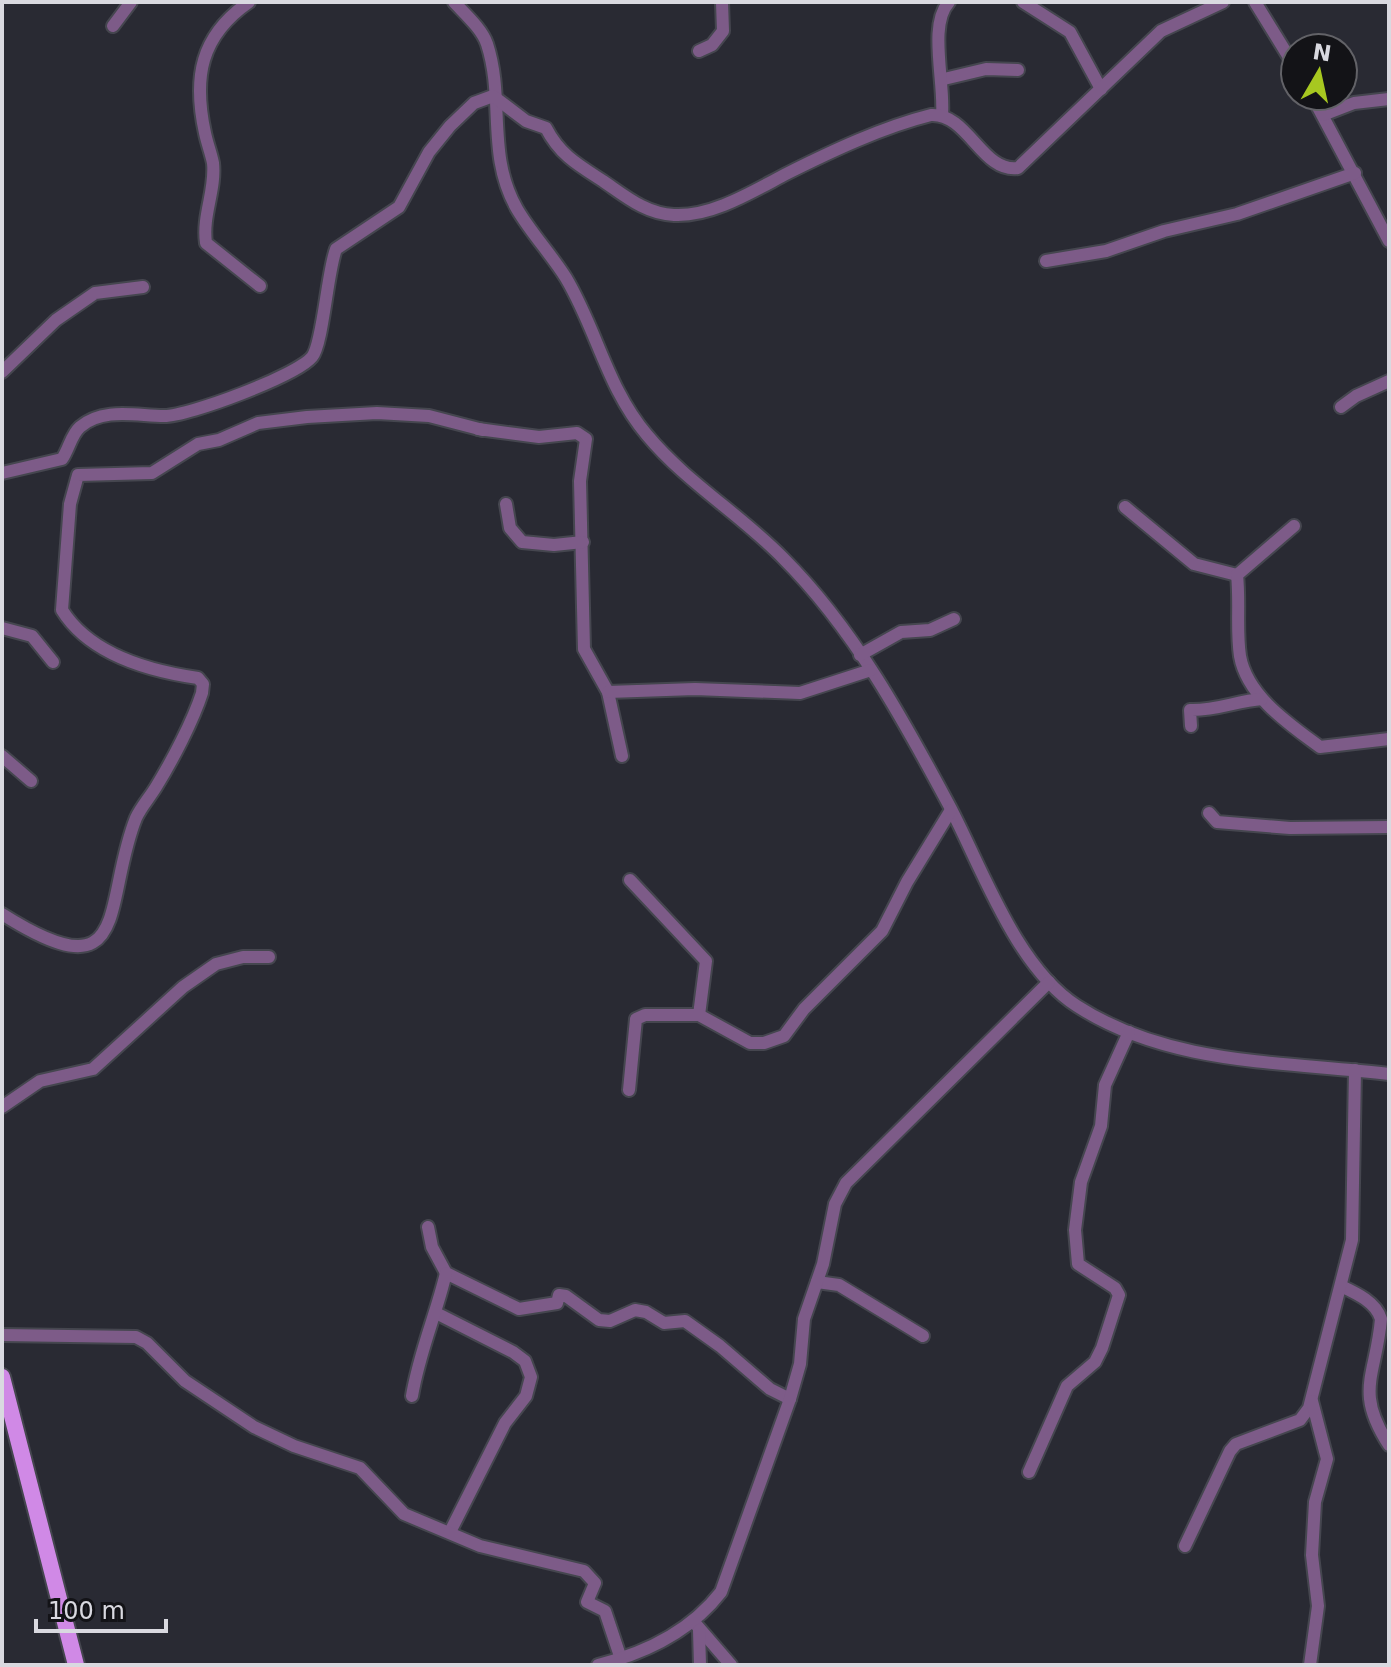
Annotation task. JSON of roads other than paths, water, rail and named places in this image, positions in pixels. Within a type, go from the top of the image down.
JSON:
[{"type":"main road","points":[[2,1377],[76,1665]]},
{"type":"street","points":[[113,26],[131,2]]},
{"type":"street","points":[[249,2],[205,50],[201,63],[201,104],[213,164],[204,229],[206,243],[260,286]]},
{"type":"street","points":[[454,2],[486,41],[504,184],[565,278],[615,390],[646,434],[675,464],[786,560],[871,670],[896,707],[1013,931],[1049,982],[1076,1005],[1129,1032],[1199,1054],[1389,1074]]},
{"type":"street","points":[[699,51],[712,45],[723,31],[722,2]]},
{"type":"street","points":[[929,2],[944,7],[942,115]]},
{"type":"street","points":[[1023,2],[1070,32],[1101,89]]},
{"type":"street","points":[[493,96],[526,121],[546,128],[557,149],[572,162],[642,207],[671,215],[690,215],[765,188],[787,174],[915,119],[942,115],[1001,166],[1018,168],[1161,31],[1223,2]]},
{"type":"street","points":[[1255,2],[1279,41]]},
{"type":"street","points":[[944,79],[986,69],[1018,70]]},
{"type":"street","points":[[2,473],[62,459],[75,434],[92,420],[137,412],[175,414],[273,382],[304,364],[313,356],[318,344],[325,289],[336,249],[399,207],[429,152],[450,126],[474,103],[493,96]]},
{"type":"street","points":[[1323,115],[1354,103],[1389,99]]},
{"type":"street","points":[[1321,112],[1389,241]]},
{"type":"street","points":[[1046,261],[1106,251],[1164,231],[1237,214],[1355,173]]},
{"type":"street","points":[[2,372],[56,320],[95,293],[143,287]]},
{"type":"street","points":[[1341,407],[1356,396],[1389,381]]},
{"type":"street","points":[[74,481],[86,474],[152,473],[198,444],[219,440],[258,423],[377,413],[429,416],[483,430]]},
{"type":"street","points":[[466,428],[539,437],[577,433],[586,439],[580,481],[584,649],[608,692],[622,756]]},
{"type":"street","points":[[51,463],[74,481]]},
{"type":"street","points":[[2,914],[63,947],[82,947],[97,938],[110,923],[117,904],[137,814],[176,749],[202,693],[203,684],[198,678],[133,665],[99,644],[62,610],[74,481]]},
{"type":"street","points":[[506,504],[510,528],[522,542],[554,545],[583,542]]},
{"type":"street","points":[[1125,507],[1194,564],[1237,575]]},
{"type":"street","points":[[1237,575],[1294,526]]},
{"type":"street","points":[[1237,575],[1241,659],[1262,699],[1320,747],[1389,739]]},
{"type":"street","points":[[860,655],[901,632],[930,630],[954,619]]},
{"type":"street","points":[[2,628],[32,636],[53,662]]},
{"type":"street","points":[[608,692],[695,689],[800,693],[871,670]]},
{"type":"street","points":[[1191,726],[1190,710],[1222,709],[1236,701],[1262,699]]},
{"type":"street","points":[[2,756],[31,781]]},
{"type":"street","points":[[629,1090],[636,1019],[645,1015],[699,1015],[750,1043],[764,1043],[784,1036],[804,1009],[882,931],[951,810]]},
{"type":"street","points":[[1209,813],[1217,822],[1290,828],[1389,827]]},
{"type":"street","points":[[630,880],[706,961],[699,1015]]},
{"type":"street","points":[[2,1107],[40,1081],[93,1069],[183,987],[216,964],[243,957],[269,957]]},
{"type":"street","points":[[598,1665],[621,1659],[696,1626],[721,1592],[790,1399],[800,1364],[804,1319],[817,1282],[835,1204],[846,1183],[1049,982]]},
{"type":"street","points":[[1029,1472],[1067,1386],[1095,1362],[1114,1318],[1119,1295],[1115,1288],[1078,1264],[1075,1230],[1086,1162],[1101,1126],[1105,1085],[1129,1032]]},
{"type":"street","points":[[1185,1546],[1230,1451],[1236,1444],[1300,1420],[1311,1398],[1341,1286],[1354,1222],[1355,1070]]},
{"type":"street","points":[[428,1227],[432,1247],[446,1273],[519,1309],[557,1303],[559,1295],[566,1296],[599,1320],[610,1321],[635,1310],[646,1312],[664,1323],[685,1321],[770,1389],[790,1399]]},
{"type":"street","points":[[412,1396],[419,1352],[436,1313],[446,1273]]},
{"type":"street","points":[[817,1282],[839,1285],[923,1336]]},
{"type":"street","points":[[1341,1286],[1360,1296],[1385,1320],[1367,1396],[1369,1409],[1389,1445]]},
{"type":"street","points":[[436,1313],[513,1352],[525,1361],[531,1377],[526,1396],[505,1423],[450,1532]]},
{"type":"street","points":[[2,1335],[136,1337],[147,1343],[185,1381],[254,1427],[294,1446],[360,1468],[404,1514],[480,1546],[584,1571],[595,1583],[587,1602],[605,1611],[621,1659]]},
{"type":"street","points":[[1310,1665],[1318,1606],[1312,1555],[1315,1502],[1327,1459],[1311,1398]]},
{"type":"street","points":[[696,1626],[700,1665]]},
{"type":"street","points":[[696,1626],[731,1665]]}]
